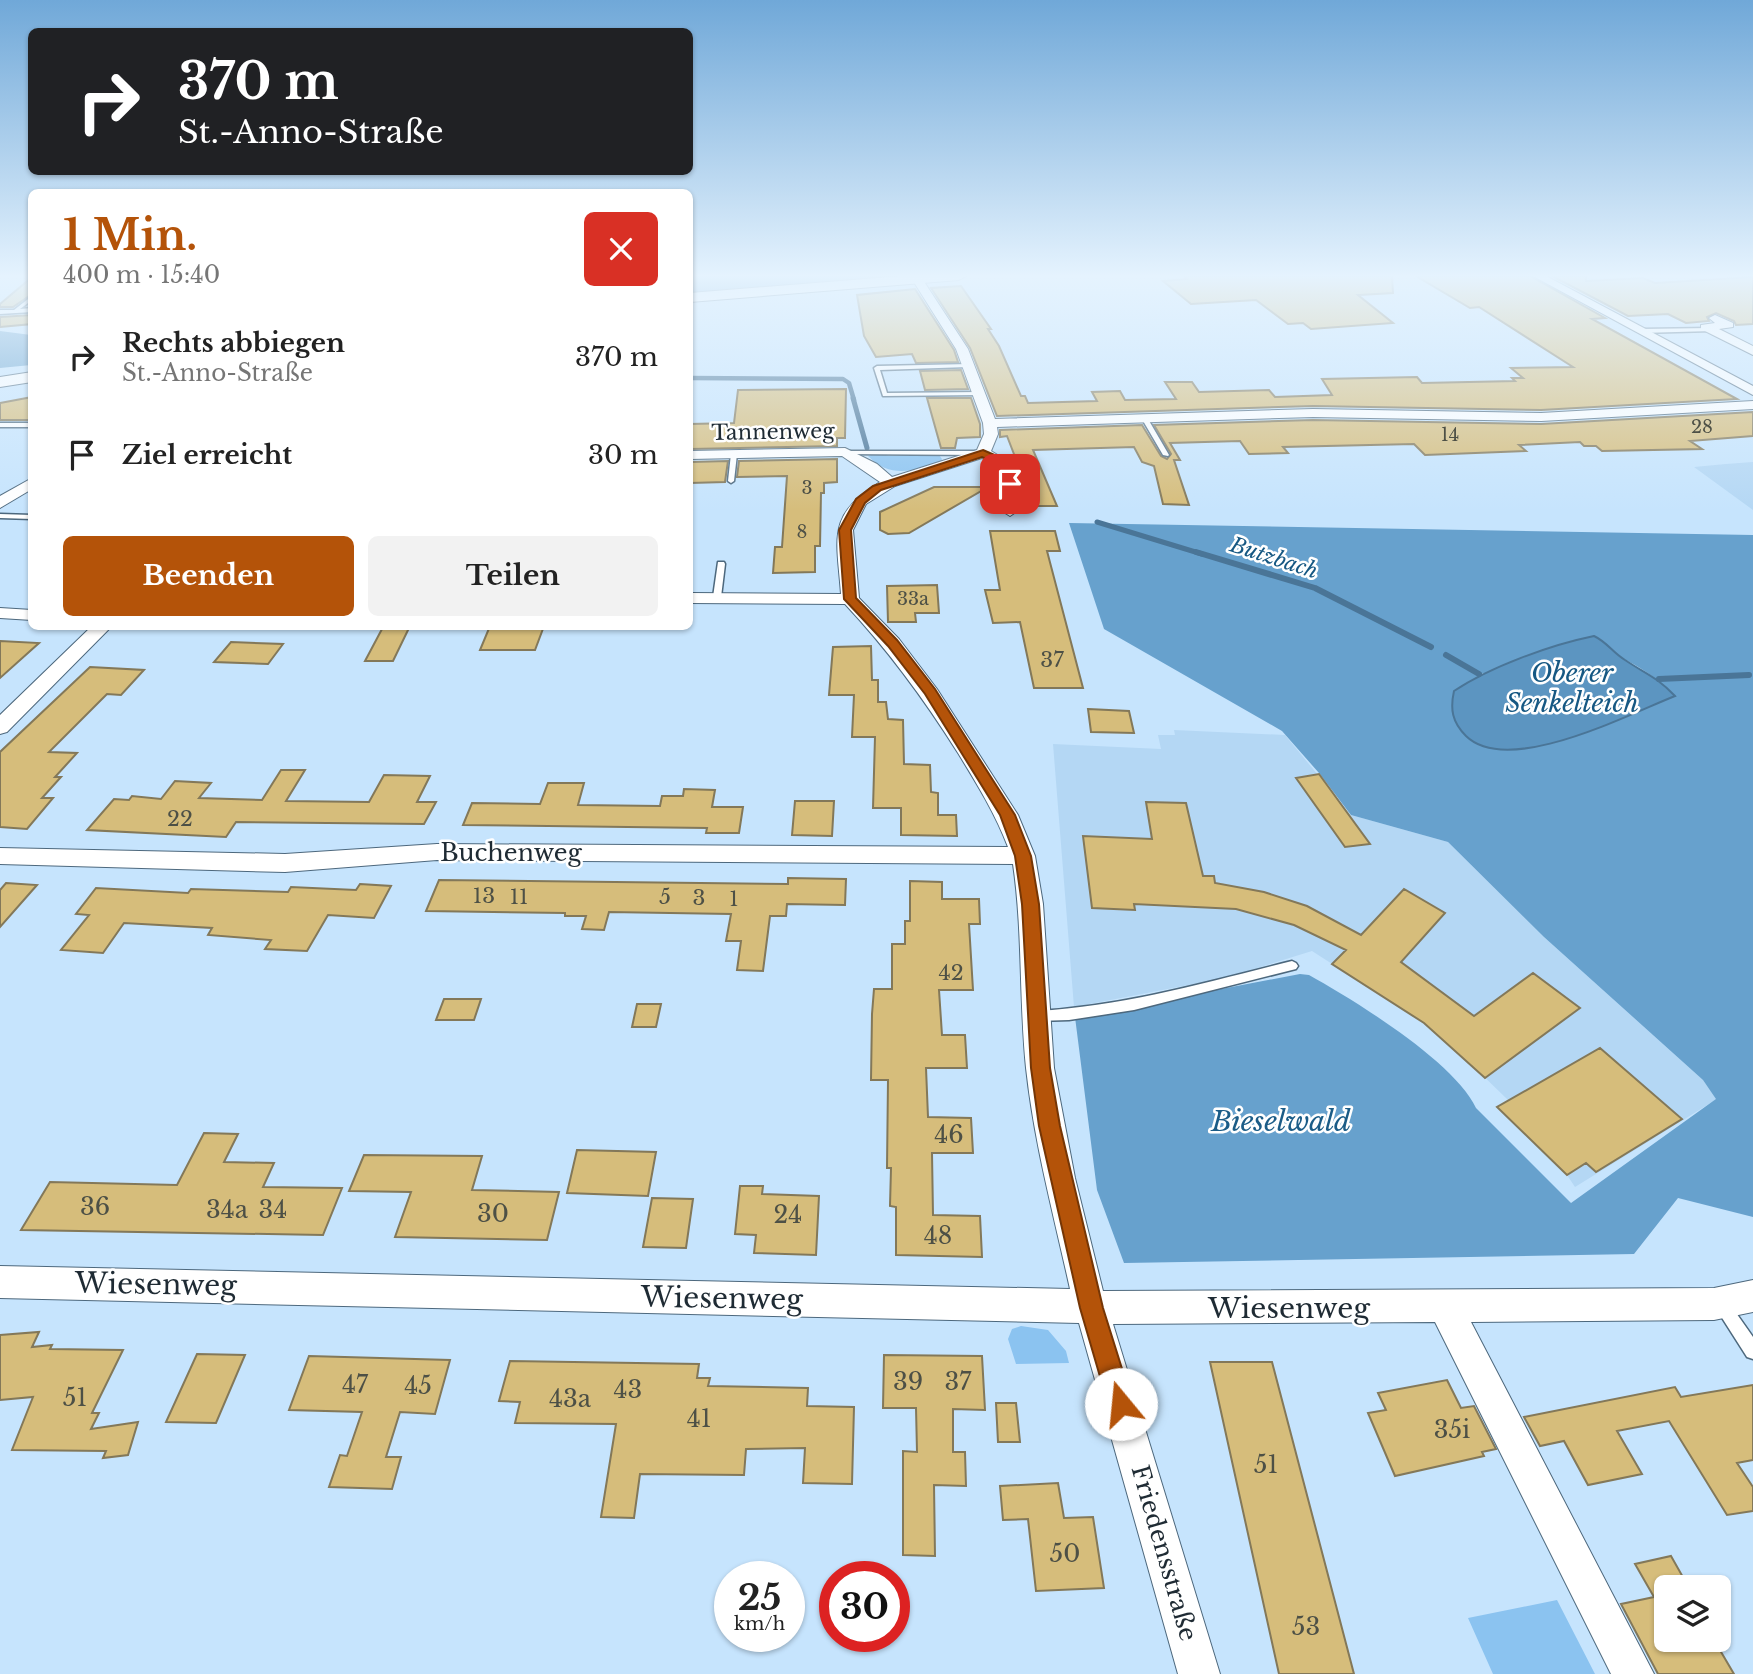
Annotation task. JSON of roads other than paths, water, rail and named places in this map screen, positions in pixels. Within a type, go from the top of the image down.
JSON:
[{"type":"main road","points":[[0,382],[28,378]]},
{"type":"street","points":[[964,354],[990,423],[991,434],[983,453]]},
{"type":"street","points":[[1684,354],[1753,391]]},
{"type":"street","points":[[990,423],[1313,413],[1343,417],[1481,419],[1642,414],[1753,405]]},
{"type":"street","name":"Tannenweg","points":[[693,454],[845,452],[872,467],[890,482]]},
{"type":"street","points":[[693,598],[850,599],[845,530],[860,501],[890,482],[983,453],[1002,462],[1014,508]]},
{"type":"street","points":[[0,503],[28,485]]},
{"type":"street","name":"Friedensstraße","points":[[850,599],[892,643],[930,692],[1007,815],[1023,856],[1031,904],[1041,1068],[1050,1126],[1091,1308],[1199,1674]]},
{"type":"street","points":[[0,613],[28,615]]},
{"type":"street","points":[[0,727],[99,630]]},
{"type":"street","name":"Buchenweg","points":[[0,856],[285,863],[436,852],[1023,856]]},
{"type":"street","name":"Wiesenweg","points":[[0,1282],[1038,1304],[1091,1308],[1720,1303],[1753,1296]]},
{"type":"street","points":[[1445,1307],[1633,1674]]},
{"type":"lane","points":[[968,365],[877,368],[885,395],[979,394]]},
{"type":"lane","points":[[1145,419],[1166,455]]},
{"type":"lane","points":[[0,425],[28,425]]},
{"type":"lane","points":[[845,452],[983,453]]},
{"type":"lane","points":[[731,481],[734,454]]},
{"type":"lane","points":[[0,516],[28,517]]},
{"type":"lane","points":[[717,597],[721,564]]},
{"type":"lane","points":[[1037,1016],[1065,1016],[1152,1000],[1292,966]]},
{"type":"lane","points":[[1720,1303],[1753,1350]]},
{"type":"water","name":"Oberer Senkelteich","points":[[1594,636],[1657,680],[1675,696],[1599,728],[1538,746],[1510,750],[1485,747],[1466,736],[1458,726],[1452,709],[1454,691],[1521,658]]},
{"type":"waterway","name":"Butzbach","points":[[693,378],[843,379],[849,383],[854,400]]},
{"type":"waterway","name":"Butzbach","points":[[853,398],[867,448]]},
{"type":"waterway","name":"Butzbach","points":[[1097,522],[1202,554]]},
{"type":"waterway","name":"Butzbach","points":[[1196,552],[1315,588],[1431,647]]},
{"type":"waterway","name":"Butzbach","points":[[1446,655],[1479,674]]},
{"type":"waterway","name":"Butzbach","points":[[1659,679],[1749,675]]},
{"type":"park label","name":"Bieselwald","points":[[1281,1121]]}]
